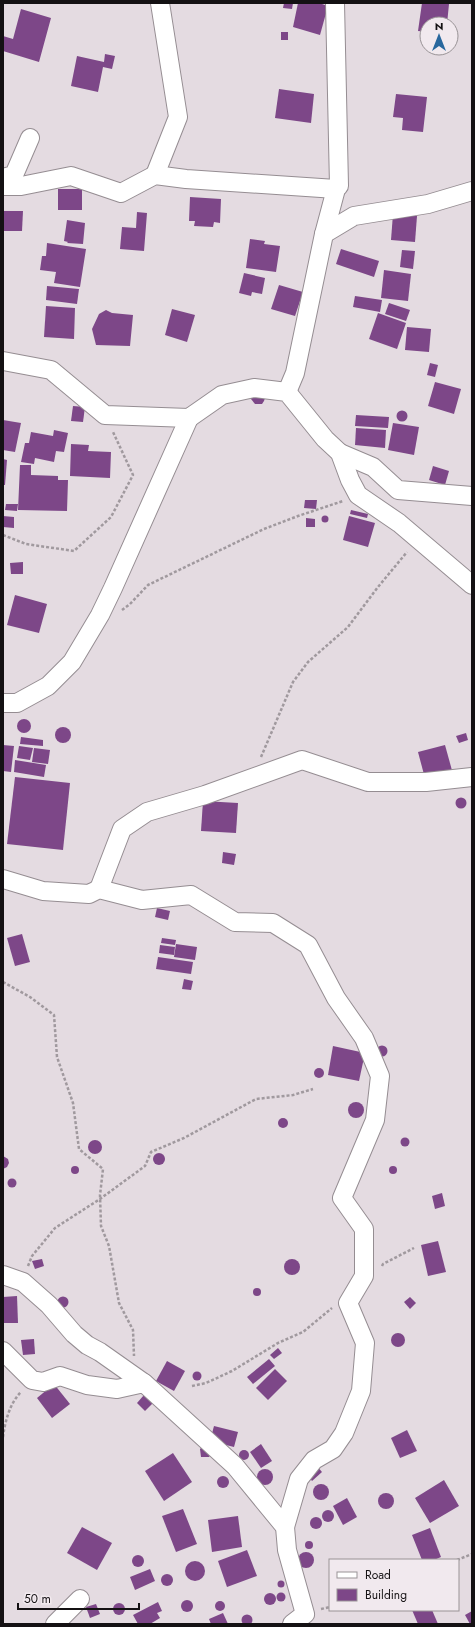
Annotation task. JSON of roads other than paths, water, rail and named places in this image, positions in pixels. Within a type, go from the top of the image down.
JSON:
[{"type":"street","points":[[155,175],[178,117],[160,3]]},
{"type":"street","points":[[287,392],[295,373],[324,234],[338,186],[335,3]]},
{"type":"street","points":[[3,178],[14,175],[30,138]]},
{"type":"street","points":[[3,186],[21,186],[71,176],[121,194],[155,175],[186,179],[336,190]]},
{"type":"street","points":[[324,234],[354,216],[428,204],[472,191]]},
{"type":"street","points":[[3,361],[51,370],[105,415],[189,418]]},
{"type":"street","points":[[3,703],[17,703],[48,686],[72,662],[100,615],[189,418],[222,394],[254,388],[287,392],[325,439],[340,453],[373,467],[398,490],[472,496]]},
{"type":"street","points":[[340,453],[350,480],[358,495],[399,523],[472,585]]},
{"type":"street","points":[[99,889],[122,829],[147,812],[205,795],[302,760],[368,782],[426,782],[472,778]]},
{"type":"street","points":[[3,879],[43,891],[89,894],[99,889],[142,900],[191,895],[235,922],[273,923],[308,945],[336,998],[364,1038],[380,1076],[375,1120],[342,1198],[364,1229],[364,1276],[348,1303],[365,1344],[361,1391],[344,1433],[333,1449],[314,1460],[299,1480],[285,1526],[287,1550],[305,1614],[292,1624]]},
{"type":"street","points":[[3,1275],[23,1282],[49,1305],[74,1334],[87,1345],[100,1352],[138,1379],[235,1466],[285,1526]]},
{"type":"street","points":[[3,1351],[32,1380],[43,1382],[60,1376],[87,1385],[117,1389],[138,1379]]},
{"type":"street","points":[[55,1624],[80,1599]]}]
